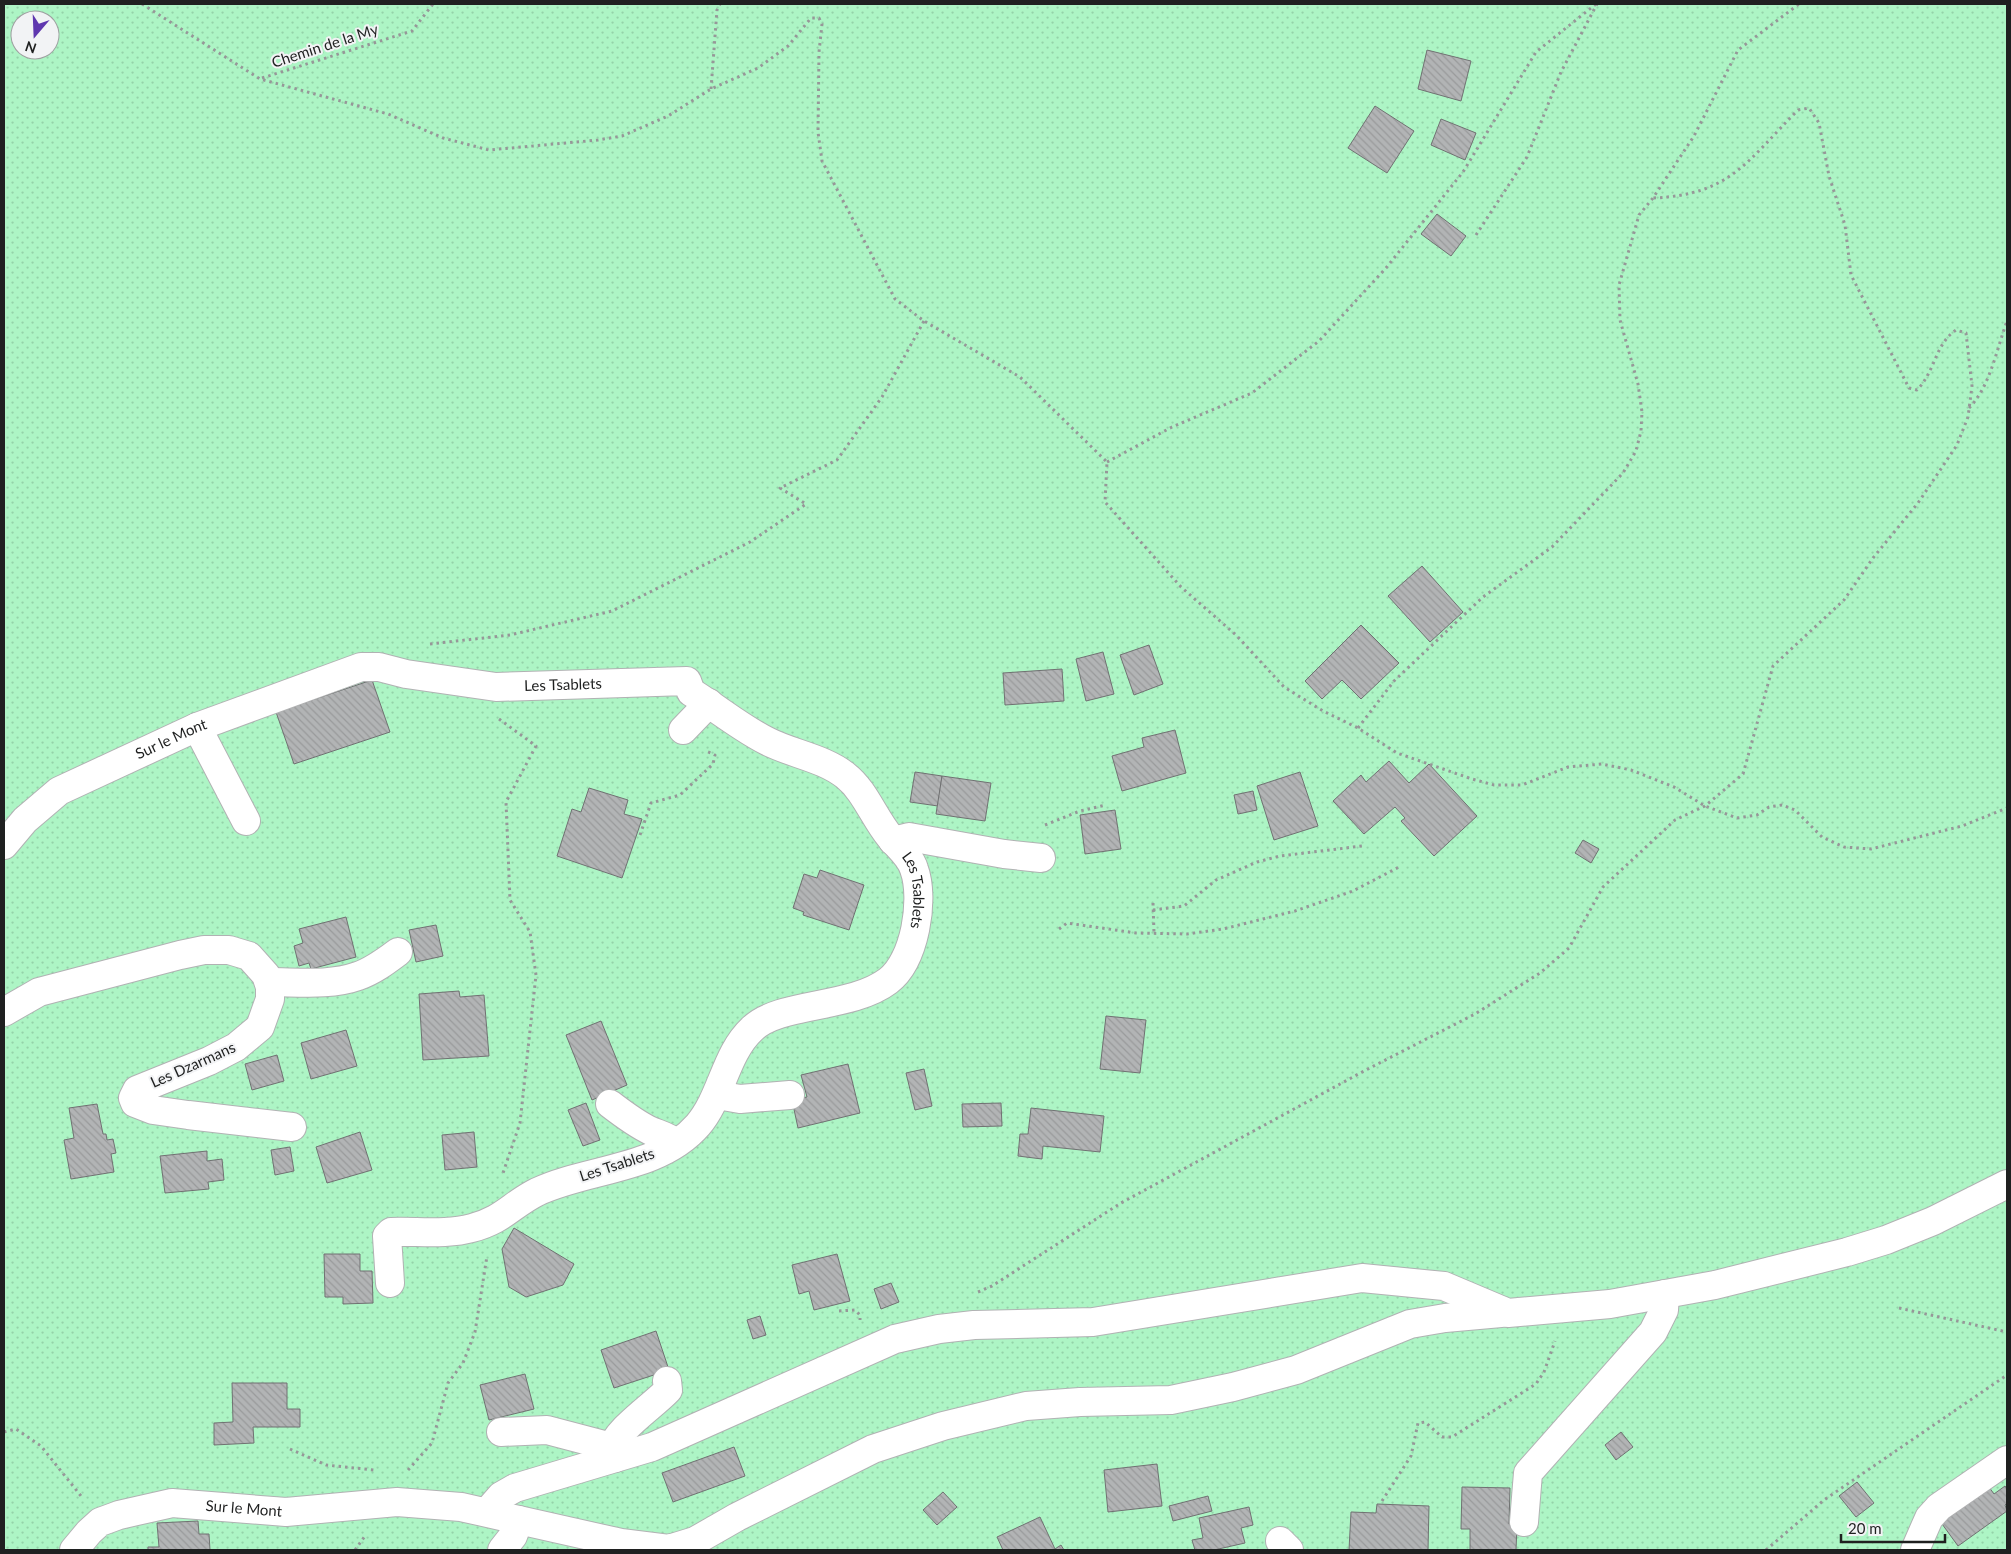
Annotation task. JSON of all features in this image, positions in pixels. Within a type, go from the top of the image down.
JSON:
[{"type":"street","name":"Les Tsablets","points":[[361,667],[379,667],[430,678],[496,687],[687,681],[691,692],[767,741],[845,774],[912,864],[918,886],[918,910],[915,930],[909,950],[897,973],[878,987],[848,1000],[782,1014],[754,1026],[741,1042],[717,1094],[698,1125],[676,1143],[652,1156],[541,1190],[492,1222],[468,1229],[391,1232],[387,1236],[390,1283]]},
{"type":"street","name":"Sur le Mont","points":[[4,845],[25,820],[59,791],[197,727],[361,667]]},
{"type":"street","points":[[683,730],[709,703]]},
{"type":"street","points":[[197,727],[246,821]]},
{"type":"street","points":[[893,840],[909,837],[1014,856],[1041,858]]},
{"type":"street","points":[[4,1012],[39,992],[204,950],[229,950],[249,956],[258,964],[269,982],[321,983],[358,976],[379,966],[398,952]]},
{"type":"street","name":"Les Dzarmans","points":[[269,982],[270,999],[266,1012],[260,1027],[251,1036],[236,1047],[209,1061],[137,1090],[133,1098],[135,1103],[153,1110],[232,1122],[292,1127]]},
{"type":"street","points":[[717,1094],[740,1100],[790,1095]]},
{"type":"street","points":[[610,1104],[630,1119],[652,1132],[666,1135],[676,1143]]},
{"type":"street","name":"Sur le Mont","points":[[74,1550],[100,1522],[119,1515],[172,1503],[286,1512],[397,1502],[429,1503],[488,1512],[621,1543],[669,1549],[682,1546],[874,1449],[944,1426],[1026,1406],[1080,1402],[1171,1400],[1233,1387],[1296,1370],[1415,1322],[1610,1304],[1776,1271],[1886,1240],[1950,1213],[2007,1184]]},
{"type":"street","points":[[488,1512],[500,1496],[515,1488],[613,1454],[652,1447],[895,1339],[939,1329],[974,1325],[1093,1322],[1362,1278],[1444,1286],[1508,1313]]},
{"type":"street","points":[[1524,1522],[1528,1473],[1594,1396],[1653,1332],[1664,1310],[1665,1294]]},
{"type":"street","points":[[613,1454],[613,1444],[620,1435],[668,1390],[667,1381]]},
{"type":"street","points":[[501,1432],[546,1430],[604,1444],[613,1454]]},
{"type":"street","points":[[1915,1550],[1930,1518],[1938,1507],[2007,1460]]},
{"type":"street","points":[[502,1550],[513,1536],[519,1520]]},
{"type":"path","name":"Chemin de la My","points":[[142,4],[260,79],[412,31],[433,4]]},
{"type":"path","points":[[711,89],[720,4]]},
{"type":"path","points":[[1476,235],[1527,157],[1561,72],[1596,4]]},
{"type":"path","points":[[1107,462],[1172,427],[1252,393],[1319,341],[1386,268],[1463,172],[1536,52],[1596,4]]},
{"type":"path","points":[[1358,728],[1394,681],[1476,603],[1552,547],[1597,503],[1623,473],[1636,451],[1641,431],[1642,412],[1638,384],[1620,320],[1619,284],[1639,214],[1653,198],[1694,136],[1738,50],[1799,4]]},
{"type":"path","points":[[260,79],[388,114],[442,138],[489,150],[598,140],[622,136],[668,116],[711,89],[758,68],[788,46],[811,18],[819,18],[822,24],[819,52],[818,124],[822,161],[894,299],[924,321],[1020,377],[1107,462],[1105,502],[1181,587],[1236,635],[1284,687],[1323,711],[1358,728],[1397,753],[1494,785],[1522,785],[1568,767],[1602,764],[1631,770],[1674,787],[1705,806],[1737,818],[1757,815],[1769,807],[1782,805],[1795,810],[1822,837],[1844,847],[1871,849],[1962,826],[2007,808]]},
{"type":"path","points":[[976,1292],[992,1286],[1121,1203],[1364,1071],[1475,1014],[1540,973],[1569,948],[1603,887],[1674,820],[1705,806],[1743,774],[1773,666],[1844,600],[1872,558],[1918,503],[1957,445],[1969,408],[1972,386],[1966,333],[1956,330],[1946,337],[1924,383],[1918,390],[1909,388],[1851,275],[1845,225],[1829,176],[1819,123],[1809,108],[1798,110],[1743,168],[1712,187],[1679,197],[1653,198]]},
{"type":"path","points":[[422,645],[510,635],[612,611],[750,542],[806,504],[780,488],[837,460],[882,397],[924,321]]},
{"type":"path","points":[[1969,408],[1977,400],[1986,381],[2007,321]]},
{"type":"path","points":[[405,1474],[432,1443],[448,1383],[463,1363],[475,1332],[497,1190],[520,1123],[536,975],[530,932],[510,900],[506,802],[536,746],[491,713]]},
{"type":"path","points":[[640,835],[653,801],[680,795],[713,764],[716,755],[696,746],[683,730]]},
{"type":"path","points":[[1014,856],[1021,836],[1080,811],[1106,805]]},
{"type":"path","points":[[1153,910],[1184,906],[1216,880],[1257,862],[1280,856],[1362,846]]},
{"type":"path","points":[[1059,929],[1067,923],[1154,934],[1187,934],[1223,929],[1295,911],[1353,891],[1401,866]]},
{"type":"path","points":[[1153,902],[1154,934]]},
{"type":"path","points":[[1382,1501],[1411,1456],[1418,1423],[1425,1422],[1442,1438],[1452,1437],[1536,1384],[1544,1372],[1554,1346],[1562,1308]]},
{"type":"path","points":[[1899,1308],[2007,1332]]},
{"type":"path","points":[[1766,1550],[1824,1500],[2007,1375]]},
{"type":"path","points":[[4,1432],[16,1430],[40,1446],[100,1522]]},
{"type":"path","points":[[290,1449],[326,1465],[375,1470]]},
{"type":"green space","points":[[4,4],[2007,4],[2007,1550],[4,1550]]},
{"type":"building","points":[[1427,50],[1471,61],[1461,101],[1418,89]]},
{"type":"building","points":[[1375,106],[1414,131],[1387,173],[1348,148]]},
{"type":"building","points":[[1441,119],[1476,133],[1465,160],[1431,145]]},
{"type":"building","points":[[1437,214],[1466,236],[1451,256],[1421,234]]},
{"type":"building","points":[[1422,566],[1463,612],[1430,642],[1388,596]]},
{"type":"building","points":[[1361,625],[1399,663],[1361,699],[1342,680],[1322,699],[1305,681]]},
{"type":"building","points":[[1149,645],[1163,684],[1134,695],[1120,655]]},
{"type":"building","points":[[1103,652],[1114,694],[1086,701],[1076,659]]},
{"type":"building","points":[[1062,669],[1064,701],[1005,705],[1003,673]]},
{"type":"building","points":[[372,680],[390,732],[294,764],[276,712]]},
{"type":"building","points":[[1175,730],[1186,773],[1122,791],[1112,756],[1144,747],[1142,738]]},
{"type":"building","points":[[1389,761],[1409,783],[1429,764],[1477,816],[1434,856],[1401,821],[1405,818],[1395,807],[1364,834],[1333,801],[1361,775],[1366,782]]},
{"type":"building","points":[[915,772],[942,776],[938,806],[910,802]]},
{"type":"building","points":[[1300,772],[1318,826],[1274,840],[1257,786]]},
{"type":"building","points":[[942,776],[991,783],[985,821],[936,814]]},
{"type":"building","points":[[589,788],[628,800],[624,814],[642,819],[622,878],[557,856],[572,809],[581,812]]},
{"type":"building","points":[[1253,791],[1257,810],[1238,814],[1234,795]]},
{"type":"building","points":[[1115,810],[1121,849],[1085,854],[1080,815]]},
{"type":"building","points":[[1583,840],[1599,849],[1591,863],[1575,853]]},
{"type":"building","points":[[820,870],[864,885],[849,930],[803,915],[804,912],[793,908],[804,874],[817,878]]},
{"type":"building","points":[[346,917],[356,957],[311,969],[309,963],[299,966],[294,946],[303,943],[299,929]]},
{"type":"building","points":[[436,925],[443,956],[416,962],[409,930]]},
{"type":"building","points":[[459,991],[460,997],[484,995],[489,1056],[423,1060],[419,994]]},
{"type":"building","points":[[1106,1016],[1146,1020],[1140,1073],[1100,1069]]},
{"type":"building","points":[[601,1021],[627,1085],[592,1100],[566,1035]]},
{"type":"building","points":[[346,1030],[357,1066],[311,1079],[301,1043]]},
{"type":"building","points":[[277,1055],[284,1081],[252,1090],[245,1064]]},
{"type":"building","points":[[848,1064],[860,1113],[798,1128],[792,1100],[807,1097],[801,1075]]},
{"type":"building","points":[[924,1069],[932,1106],[915,1110],[906,1073]]},
{"type":"building","points":[[586,1103],[600,1140],[583,1146],[568,1110]]},
{"type":"building","points":[[1001,1103],[1002,1126],[963,1127],[962,1104]]},
{"type":"building","points":[[97,1104],[103,1134],[106,1134],[107,1140],[113,1139],[116,1153],[111,1154],[114,1172],[71,1179],[64,1140],[74,1138],[69,1108]]},
{"type":"building","points":[[1031,1108],[1104,1116],[1100,1152],[1043,1146],[1042,1159],[1018,1156],[1020,1134],[1028,1134]]},
{"type":"building","points":[[360,1132],[372,1170],[327,1183],[316,1147]]},
{"type":"building","points":[[474,1132],[477,1167],[445,1170],[442,1135]]},
{"type":"building","points":[[290,1147],[294,1171],[275,1175],[271,1150]]},
{"type":"building","points":[[207,1151],[207,1161],[222,1159],[224,1180],[208,1182],[209,1189],[165,1193],[160,1156]]},
{"type":"building","points":[[514,1228],[574,1264],[563,1285],[526,1297],[509,1287],[502,1249]]},
{"type":"building","points":[[324,1254],[360,1254],[360,1271],[372,1271],[373,1303],[343,1304],[343,1297],[325,1297]]},
{"type":"building","points":[[837,1254],[850,1301],[814,1310],[809,1291],[799,1294],[792,1265]]},
{"type":"building","points":[[891,1283],[899,1302],[881,1309],[874,1289]]},
{"type":"building","points":[[760,1316],[766,1335],[753,1339],[747,1320]]},
{"type":"building","points":[[656,1331],[669,1370],[614,1388],[601,1350]]},
{"type":"building","points":[[525,1374],[534,1409],[489,1420],[480,1385]]},
{"type":"building","points":[[232,1383],[287,1383],[287,1409],[300,1409],[300,1427],[253,1427],[254,1443],[214,1445],[214,1423],[233,1422]]},
{"type":"building","points":[[1621,1432],[1633,1447],[1616,1460],[1605,1445]]},
{"type":"building","points":[[734,1447],[745,1476],[673,1502],[662,1473]]},
{"type":"building","points":[[1157,1464],[1162,1506],[1108,1512],[1104,1470]]},
{"type":"building","points":[[1857,1482],[1874,1503],[1856,1517],[1839,1496]]},
{"type":"building","points":[[1986,1483],[1994,1494],[2005,1486],[2007,1489],[2007,1503],[2005,1505],[2007,1511],[1958,1546],[1937,1517]]},
{"type":"building","points":[[1462,1487],[1510,1488],[1509,1524],[1517,1525],[1516,1550],[1470,1550],[1470,1529],[1461,1529]]},
{"type":"building","points":[[943,1492],[957,1507],[937,1525],[923,1510]]},
{"type":"building","points":[[1208,1496],[1212,1511],[1173,1521],[1169,1506]]},
{"type":"building","points":[[1377,1504],[1429,1506],[1428,1550],[1349,1550],[1351,1512],[1376,1513]]},
{"type":"building","points":[[1249,1507],[1253,1525],[1241,1528],[1245,1543],[1214,1550],[1195,1550],[1192,1540],[1203,1538],[1199,1518]]},
{"type":"building","points":[[1040,1517],[1055,1549],[1061,1545],[1064,1550],[1003,1550],[997,1537]]},
{"type":"building","points":[[198,1521],[199,1534],[209,1534],[210,1550],[148,1550],[148,1547],[159,1547],[157,1523]]}]
